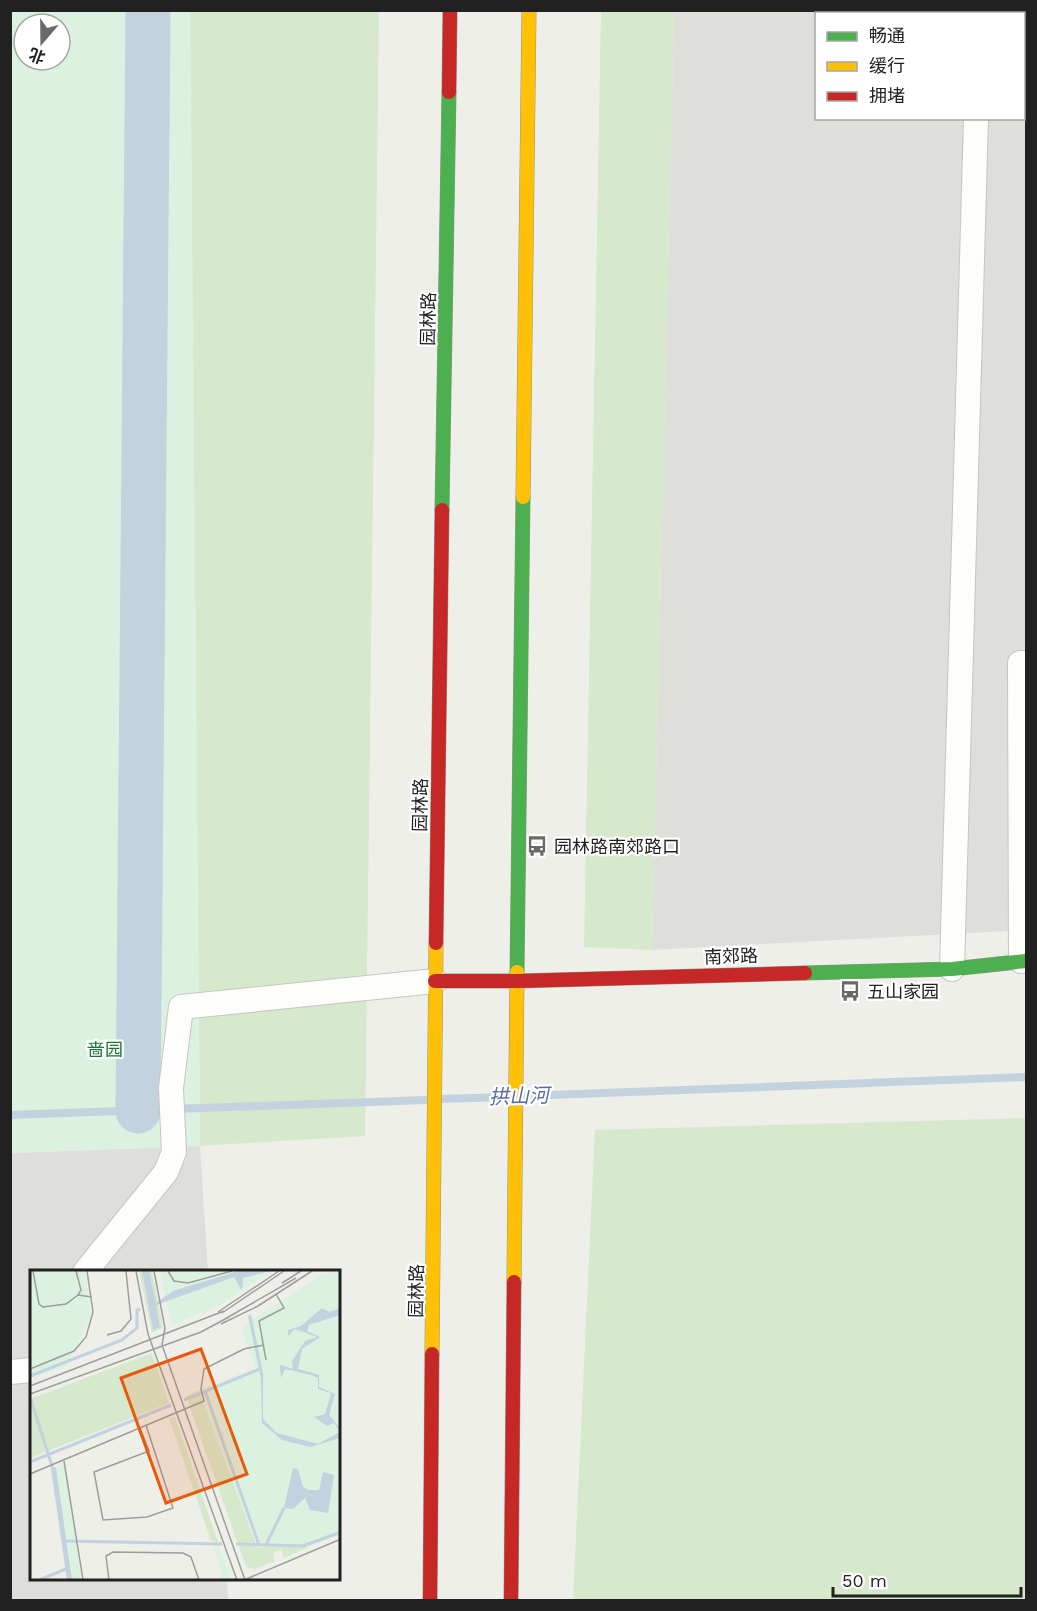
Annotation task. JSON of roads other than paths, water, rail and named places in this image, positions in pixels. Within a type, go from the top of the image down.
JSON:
[{"type":"main road","name":"园林路","points":[[430,1600],[435,981],[450,10]]},
{"type":"main road","points":[[511,1600],[518,850],[530,10]]},
{"type":"main road","name":"南郊路","points":[[435,981],[518,981],[952,969],[1024,961]]},
{"type":"street","points":[[952,969],[976,120]]},
{"type":"street","points":[[1024,961],[1020,663],[1026,663]]},
{"type":"street","points":[[87,1270],[166,1172],[174,1152],[171,1088],[181,1007],[435,981]]},
{"type":"street","points":[[10,1372],[30,1370]]},
{"type":"waterway","points":[[138,1111],[148,10]]},
{"type":"waterway","name":"拱山河","points":[[524,1096],[1026,1077]]},
{"type":"waterway","name":"拱山河","points":[[440,1099],[509,1097]]},
{"type":"waterway","name":"拱山河","points":[[10,1115],[425,1100]]},
{"type":"place","name":"园林路南郊路口","points":[[537,846]]},
{"type":"place","name":"五山家园","points":[[850,991]]},
{"type":"park label","name":"啬园","points":[[105,1049]]}]
